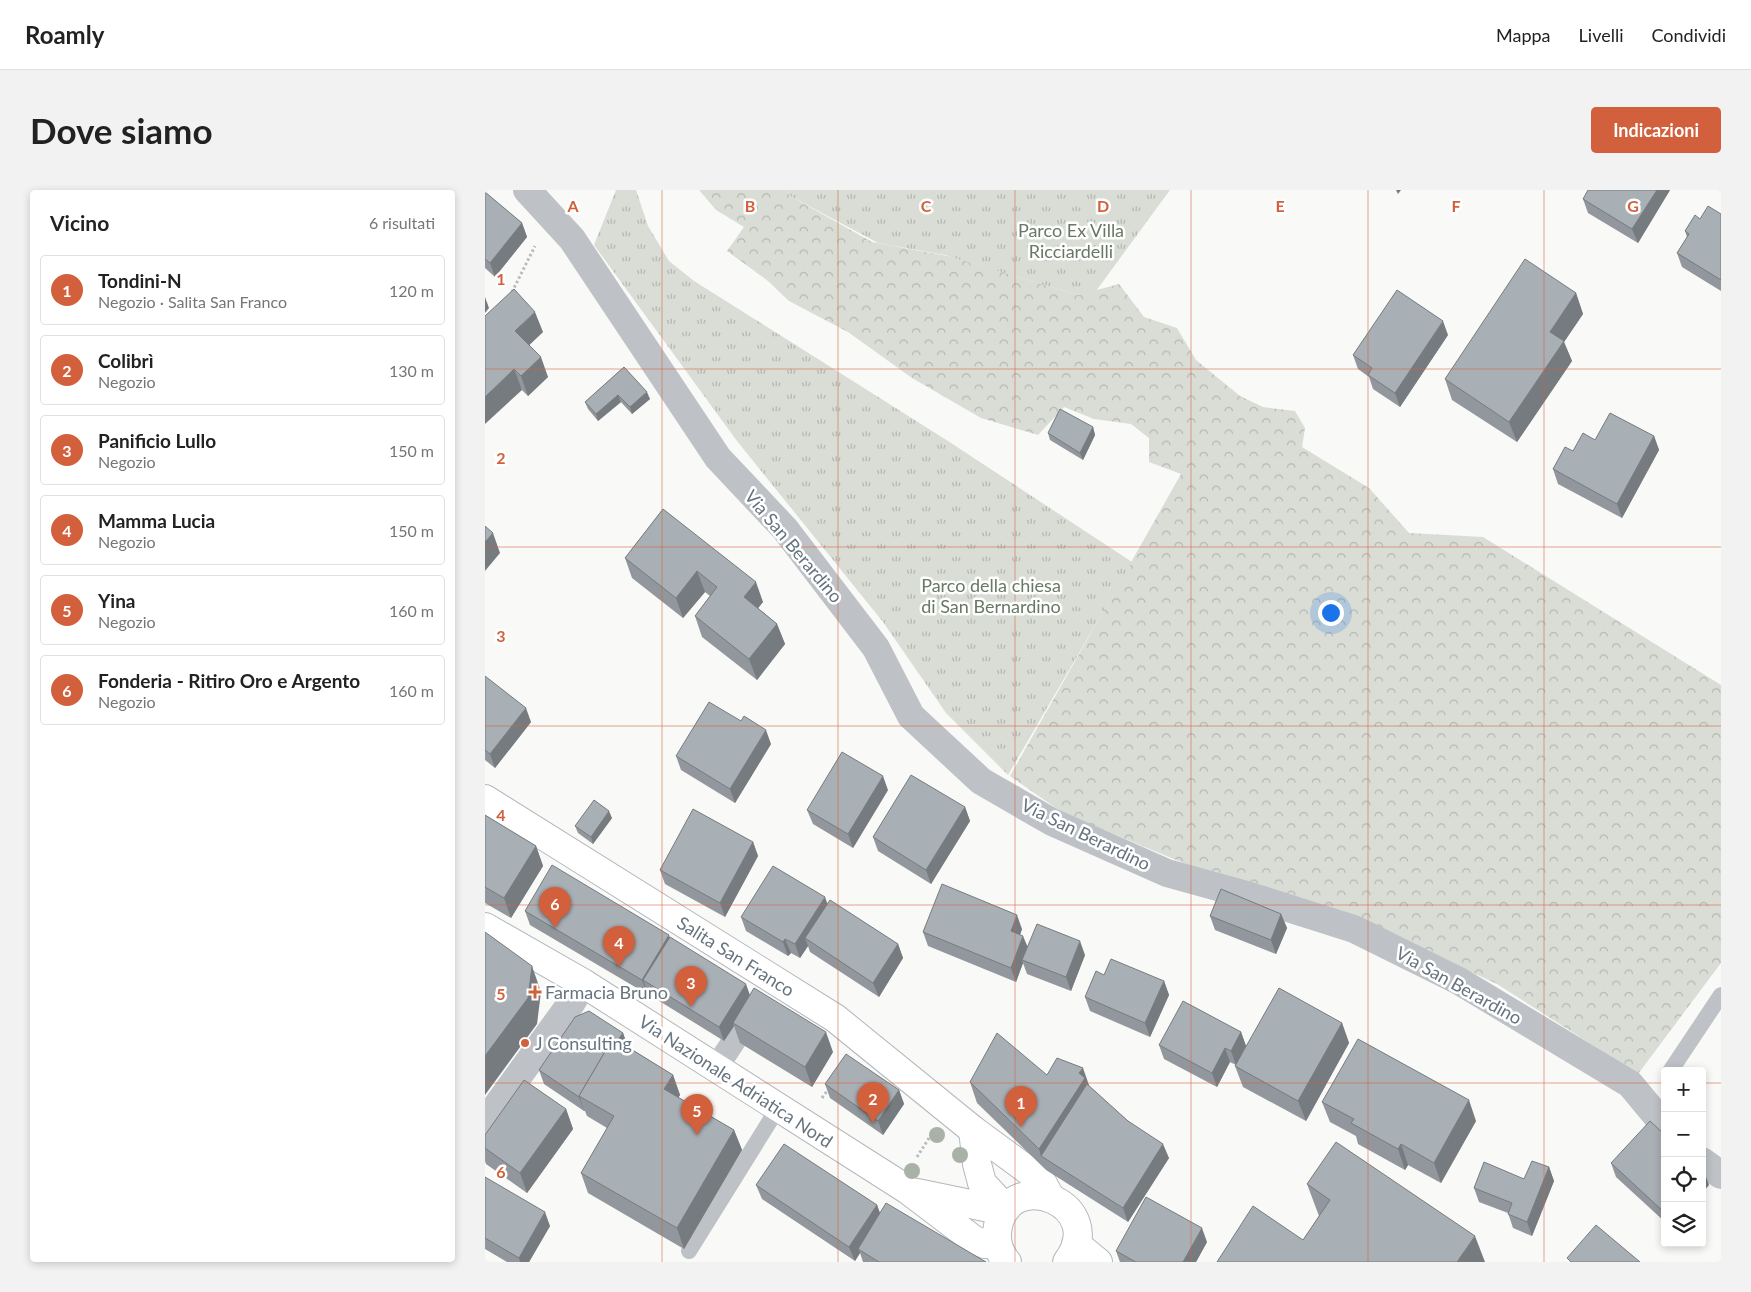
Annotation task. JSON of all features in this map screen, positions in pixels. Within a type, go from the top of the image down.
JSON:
[{"type":"main road","name":"Salita San Franco","points":[[485,799],[835,1018],[973,1130],[1033,1174],[1043,1184],[1050,1197]]},
{"type":"main road","name":"Via Nazionale Adriatica Nord","points":[[485,927],[583,983],[908,1190],[974,1240],[1002,1253]]},
{"type":"main road","points":[[973,1130],[977,1164],[982,1183],[1005,1210],[1015,1201],[1026,1196],[1038,1194],[1061,1202],[1069,1211],[1077,1232],[1071,1253],[1098,1262]]},
{"type":"main road","name":"Via Nazionale Adriatica Nord","points":[[908,1190],[1005,1210],[999,1221],[1002,1253]]},
{"type":"street","name":"Via San Berardino","points":[[527,190],[572,239],[718,458],[785,529],[877,648],[911,716],[981,781],[1052,822],[1167,873],[1250,896],[1353,929],[1459,981],[1630,1084],[1661,1121]]},
{"type":"street","points":[[485,1122],[562,1017],[583,983]]},
{"type":"street","points":[[716,1068],[749,1018]]},
{"type":"street","points":[[1706,1164],[1721,1175]]},
{"type":"lane","points":[[1673,1067],[1721,995]]},
{"type":"lane","points":[[689,1250],[778,1108]]},
{"type":"path","points":[[508,298],[529,259],[536,238]]},
{"type":"path","points":[[819,1104],[833,1083]]},
{"type":"path","points":[[917,1157],[927,1141]]},
{"type":"green space","name":"Parco della chiesa di San Bernardino","points":[[616,190],[636,190],[648,226],[669,261],[694,281],[948,441],[1132,562],[1008,775],[946,713],[883,622],[737,441],[594,245]]},
{"type":"green space","points":[[699,190],[785,190],[792,197],[872,242],[953,257],[1078,295],[1119,284],[1144,317],[1177,328],[1196,360],[1240,396],[1263,407],[1295,411],[1305,428],[1302,447],[1369,488],[1409,533],[1483,537],[1721,685],[1721,963],[1638,1074],[1497,984],[1396,937],[1193,867],[1063,813],[1010,776],[1181,474],[1149,462],[1149,438],[1131,424],[1094,419],[1064,407],[1038,435],[981,418],[912,378],[848,332],[789,301],[768,281],[727,251],[744,227],[716,210]]},
{"type":"green space","name":"Parco Ex Villa Ricciardelli","points":[[785,190],[1170,190],[1096,291],[1078,295],[945,255],[878,243],[792,197]]},
{"type":"building","points":[[1588,190],[1657,190],[1632,229],[1583,199]]},
{"type":"building","points":[[485,192],[522,223],[490,263],[485,259]]},
{"type":"building","points":[[1708,206],[1721,214],[1721,280],[1677,253],[1689,234],[1685,231],[1695,215],[1700,219]]},
{"type":"building","points":[[1525,259],[1576,293],[1550,332],[1564,341],[1509,422],[1445,379]]},
{"type":"building","points":[[514,289],[535,312],[515,331],[541,357],[521,376],[514,369],[485,397],[485,316]]},
{"type":"building","points":[[1397,290],[1443,321],[1395,393],[1368,375],[1372,368],[1353,355]]},
{"type":"building","points":[[624,367],[647,392],[630,407],[618,395],[596,414],[585,402]]},
{"type":"building","points":[[1060,409],[1093,427],[1080,453],[1048,433]]},
{"type":"building","points":[[1610,413],[1654,436],[1617,504],[1553,469],[1565,447],[1573,451],[1583,433],[1595,440]]},
{"type":"building","points":[[663,509],[756,582],[744,597],[777,624],[749,659],[695,616],[717,587],[697,571],[676,598],[625,558]]},
{"type":"building","points":[[485,526],[493,533],[485,542]]},
{"type":"building","points":[[485,676],[526,708],[490,754],[485,750]]},
{"type":"building","points":[[709,702],[741,721],[744,716],[766,730],[730,789],[676,756]]},
{"type":"building","points":[[842,752],[883,776],[848,834],[807,810]]},
{"type":"building","points":[[911,775],[965,807],[926,870],[873,837]]},
{"type":"building","points":[[594,800],[609,811],[591,837],[575,826]]},
{"type":"building","points":[[693,809],[753,842],[720,903],[660,870]]},
{"type":"building","points":[[485,815],[536,846],[504,898],[485,887]]},
{"type":"building","points":[[552,865],[669,935],[642,980],[525,911]]},
{"type":"building","points":[[773,866],[825,897],[795,944],[785,939],[783,942],[741,917]]},
{"type":"building","points":[[942,884],[1017,915],[1011,931],[1023,936],[1011,968],[923,932]]},
{"type":"building","points":[[1221,889],[1281,914],[1271,940],[1210,916]]},
{"type":"building","points":[[830,900],[898,944],[873,983],[805,938]]},
{"type":"building","points":[[1037,924],[1080,941],[1066,977],[1022,960]]},
{"type":"building","points":[[485,932],[532,966],[528,998],[485,1056]]},
{"type":"building","points":[[670,937],[746,984],[719,1027],[643,980]]},
{"type":"building","points":[[1111,959],[1164,981],[1145,1023],[1085,997],[1096,971],[1104,975]]},
{"type":"building","points":[[754,988],[826,1032],[805,1067],[733,1023]]},
{"type":"building","points":[[1279,988],[1342,1023],[1298,1101],[1235,1066]]},
{"type":"building","points":[[1183,1001],[1241,1032],[1231,1051],[1225,1048],[1212,1073],[1159,1045]]},
{"type":"building","points":[[589,1011],[623,1033],[617,1041],[613,1038],[579,1097],[539,1070],[575,1017]]},
{"type":"building","points":[[997,1033],[1047,1075],[1057,1058],[1083,1068],[1079,1073],[1085,1078],[1039,1149],[970,1082]]},
{"type":"building","points":[[613,1038],[673,1075],[664,1089],[734,1130],[677,1228],[581,1173],[614,1116],[579,1096]]},
{"type":"building","points":[[1358,1039],[1469,1100],[1434,1163],[1401,1144],[1398,1149],[1351,1123],[1354,1119],[1322,1102]]},
{"type":"building","points":[[846,1054],[899,1090],[878,1121],[825,1084]]},
{"type":"building","points":[[524,1080],[566,1109],[520,1173],[485,1148],[485,1135]]},
{"type":"building","points":[[1087,1084],[1128,1121],[1163,1144],[1123,1208],[1041,1156]]},
{"type":"building","points":[[1650,1121],[1661,1131],[1661,1209],[1611,1163]]},
{"type":"building","points":[[1336,1142],[1475,1236],[1457,1262],[1217,1262],[1253,1206],[1303,1240],[1330,1200],[1307,1184]]},
{"type":"building","points":[[784,1144],[877,1205],[849,1247],[756,1185]]},
{"type":"building","points":[[1532,1161],[1549,1167],[1527,1222],[1508,1214],[1512,1203],[1474,1188],[1484,1162],[1524,1179]]},
{"type":"building","points":[[485,1177],[545,1212],[519,1258],[485,1238]]},
{"type":"building","points":[[1146,1197],[1202,1228],[1183,1262],[1136,1262],[1116,1251]]},
{"type":"building","points":[[886,1203],[986,1262],[879,1262],[858,1249]]},
{"type":"building","points":[[1596,1225],[1640,1262],[1571,1262],[1567,1258]]},
{"type":"place","name":"Fonderia - Ritiro Oro e Argento","points":[[555,928]]},
{"type":"place","name":"Mamma Lucia","points":[[619,967]]},
{"type":"place","name":"Farmacia Bruno","points":[[535,992]]},
{"type":"place","name":"Panificio Lullo","points":[[691,1007]]},
{"type":"place","name":"J Consulting","points":[[525,1043]]},
{"type":"place","name":"Colibrì","points":[[873,1123]]},
{"type":"place","name":"Tondini-N","points":[[1021,1127]]},
{"type":"place","name":"Yina","points":[[697,1135]]}]
